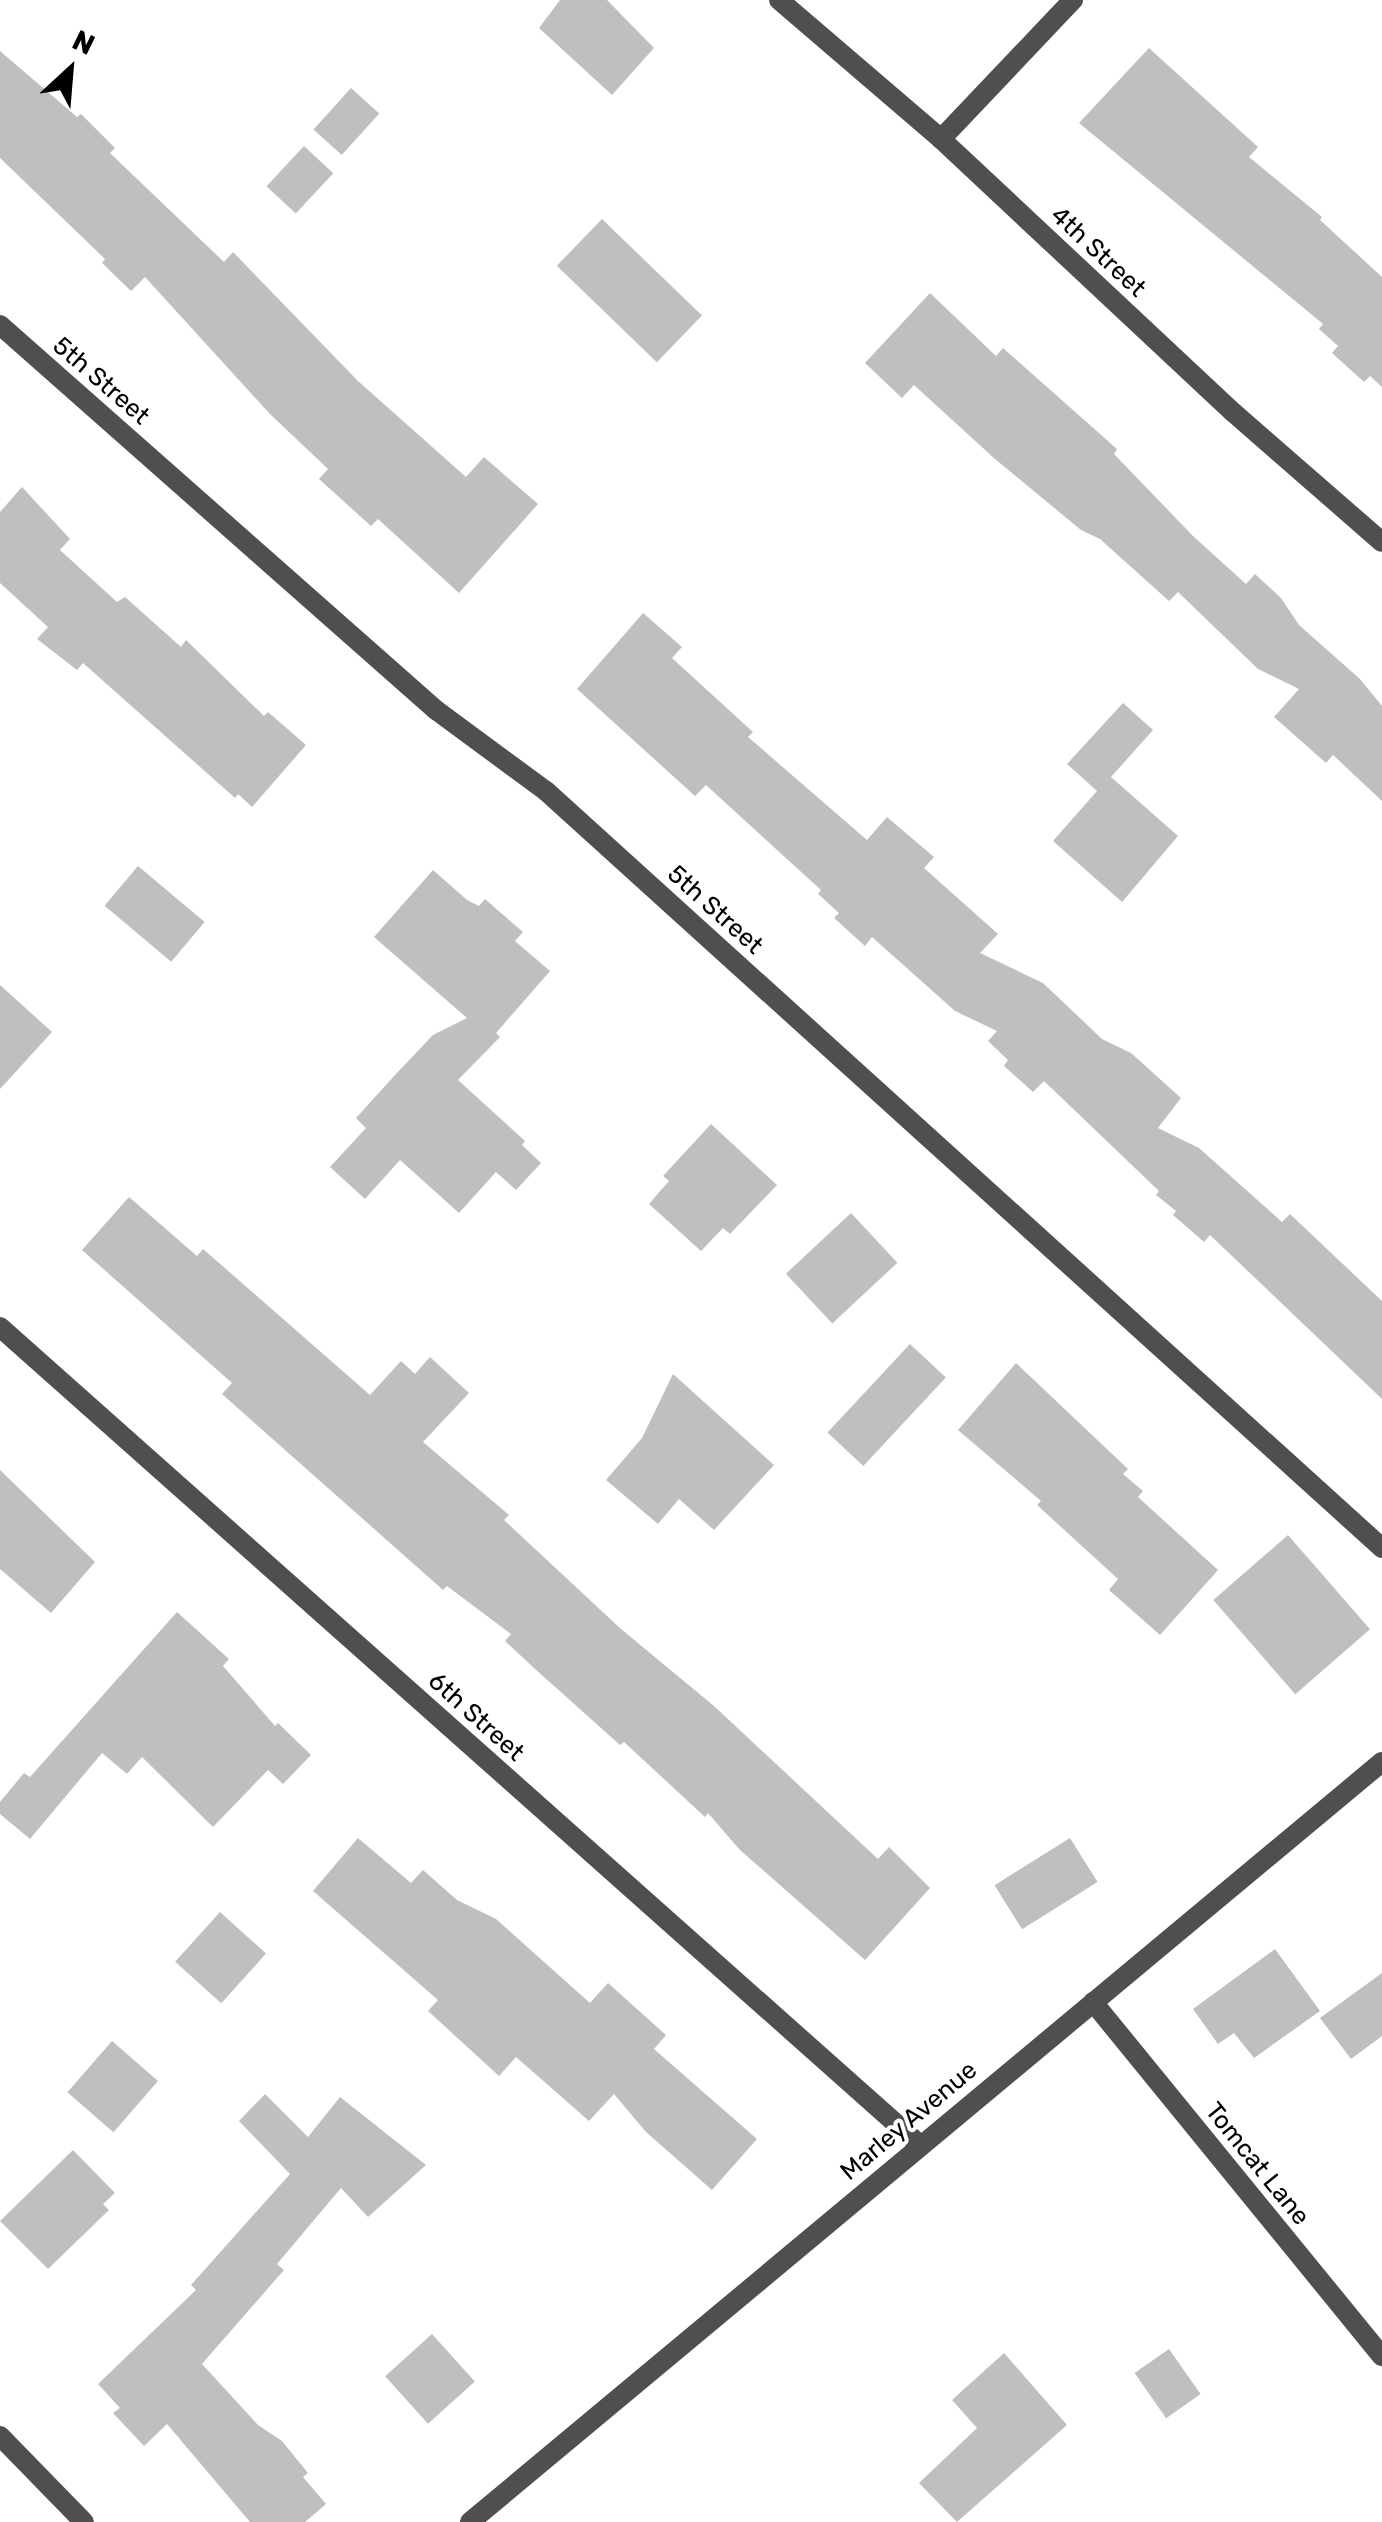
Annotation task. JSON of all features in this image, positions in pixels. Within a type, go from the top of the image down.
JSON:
[{"type":"street","name":"4th Street","points":[[779,0],[940,139],[1234,413],[1382,542]]},
{"type":"street","points":[[940,139],[1073,0]]},
{"type":"street","name":"5th Street","points":[[0,325],[436,710],[546,791],[1382,1548]]},
{"type":"street","name":"6th Street","points":[[0,1327],[919,2144]]},
{"type":"street","name":"Marley Avenue","points":[[470,2522],[1382,1762]]},
{"type":"street","name":"Tomcat Lane","points":[[1094,2002],[1382,2356]]},
{"type":"street","points":[[0,2436],[84,2522]]},
{"type":"building","points":[[560,0],[607,0],[654,48],[612,95],[539,28]]},
{"type":"building","points":[[1149,48],[1258,147],[1249,157],[1322,217],[1320,220],[1382,277],[1382,387],[1370,376],[1364,382],[1332,353],[1338,346],[1319,329],[1323,324],[1079,123]]},
{"type":"building","points":[[0,51],[77,117],[81,114],[115,148],[110,153],[224,262],[233,252],[358,381],[466,477],[484,457],[538,504],[459,593],[378,519],[371,526],[319,479],[328,469],[270,414],[145,277],[131,291],[102,263],[105,259],[0,158]]},
{"type":"building","points":[[351,88],[379,113],[342,155],[314,130]]},
{"type":"building","points":[[304,146],[333,173],[296,214],[266,186]]},
{"type":"building","points":[[602,219],[702,316],[657,362],[557,266]]},
{"type":"building","points":[[930,293],[996,356],[1003,348],[1117,449],[1114,454],[1193,536],[1246,584],[1255,574],[1281,598],[1299,625],[1360,679],[1382,706],[1382,801],[1333,755],[1326,763],[1274,717],[1299,689],[1258,669],[1178,592],[1169,601],[1100,539],[1081,530],[995,459],[914,385],[902,398],[865,363]]},
{"type":"building","points":[[22,487],[70,539],[60,550],[117,602],[125,597],[181,647],[186,640],[264,716],[268,712],[306,745],[252,807],[238,794],[235,798],[83,663],[77,670],[37,639],[48,627],[0,583],[0,512]]},
{"type":"building","points":[[643,613],[682,647],[672,658],[753,732],[748,737],[867,840],[887,817],[934,857],[924,868],[998,934],[980,953],[1043,983],[1102,1039],[1131,1053],[1181,1098],[1158,1128],[1199,1148],[1282,1222],[1290,1214],[1382,1301],[1382,1399],[1210,1235],[1204,1242],[1173,1215],[1176,1211],[1156,1195],[1159,1191],[1044,1081],[1033,1092],[1004,1066],[1008,1060],[988,1041],[997,1031],[955,1011],[872,937],[865,946],[834,918],[839,913],[818,894],[821,890],[706,785],[695,796],[577,689]]},
{"type":"building","points":[[1123,703],[1153,730],[1111,777],[1178,836],[1122,902],[1053,841],[1097,791],[1067,764]]},
{"type":"building","points":[[138,866],[205,922],[171,962],[105,906]]},
{"type":"building","points":[[433,870],[467,900],[479,906],[485,899],[523,932],[515,941],[550,971],[496,1033],[500,1037],[458,1080],[525,1141],[522,1145],[541,1163],[516,1190],[496,1172],[459,1213],[400,1160],[365,1199],[330,1167],[366,1128],[356,1118],[395,1075],[433,1035],[467,1018],[374,937]]},
{"type":"building","points":[[0,985],[52,1032],[0,1089]]},
{"type":"building","points":[[711,1124],[777,1185],[730,1234],[723,1228],[701,1251],[649,1204],[669,1181],[663,1176]]},
{"type":"building","points":[[129,1197],[197,1256],[203,1249],[370,1395],[401,1361],[415,1374],[430,1357],[469,1393],[423,1442],[509,1515],[504,1520],[621,1629],[714,1706],[878,1859],[889,1847],[930,1888],[865,1960],[740,1850],[708,1813],[705,1817],[624,1742],[620,1745],[534,1668],[505,1641],[511,1634],[447,1586],[443,1590],[222,1394],[232,1383],[82,1250]]},
{"type":"building","points":[[851,1213],[897,1263],[832,1323],[786,1274]]},
{"type":"building","points":[[910,1344],[946,1377],[863,1466],[827,1432]]},
{"type":"building","points":[[1016,1363],[1128,1469],[1123,1474],[1143,1491],[1138,1497],[1218,1570],[1160,1635],[1109,1590],[1118,1579],[1037,1505],[1041,1501],[958,1430]]},
{"type":"building","points":[[673,1374],[774,1465],[714,1530],[679,1499],[658,1524],[606,1480],[642,1438]]},
{"type":"building","points":[[0,1470],[95,1562],[51,1613],[0,1569]]},
{"type":"building","points":[[1288,1535],[1370,1629],[1295,1694],[1213,1600]]},
{"type":"building","points":[[177,1612],[229,1659],[223,1666],[275,1726],[278,1723],[311,1755],[283,1784],[268,1770],[213,1827],[142,1757],[127,1774],[102,1753],[30,1839],[0,1814],[0,1802],[24,1773],[30,1777]]},
{"type":"building","points":[[358,1838],[411,1883],[423,1870],[457,1900],[496,1919],[590,2003],[608,1983],[666,2035],[654,2049],[757,2139],[712,2190],[646,2132],[614,2094],[589,2121],[516,2057],[499,2076],[428,2011],[438,2000],[313,1891]]},
{"type":"building","points":[[1070,1838],[1098,1882],[1022,1929],[995,1885]]},
{"type":"building","points":[[220,1912],[266,1953],[221,2003],[175,1962]]},
{"type":"building","points":[[1275,1949],[1320,2011],[1254,2058],[1234,2033],[1218,2044],[1193,2009]]},
{"type":"building","points":[[1382,1973],[1382,2036],[1351,2059],[1320,2018]]},
{"type":"building","points":[[112,2041],[158,2081],[113,2132],[67,2092]]},
{"type":"building","points":[[265,2094],[308,2137],[340,2097],[426,2165],[368,2217],[341,2188],[277,2264],[284,2270],[202,2364],[258,2425],[282,2441],[308,2473],[303,2477],[326,2504],[305,2522],[250,2522],[167,2424],[144,2446],[113,2413],[120,2408],[98,2384],[196,2290],[191,2285],[290,2174],[239,2121]]},
{"type":"building","points":[[73,2150],[115,2193],[103,2204],[109,2210],[48,2269],[0,2221]]},
{"type":"building","points":[[432,2334],[475,2382],[428,2424],[385,2376]]},
{"type":"building","points":[[1169,2349],[1201,2394],[1166,2418],[1135,2373]]},
{"type":"building","points":[[1004,2353],[1067,2425],[957,2522],[919,2483],[977,2428],[952,2400]]}]
